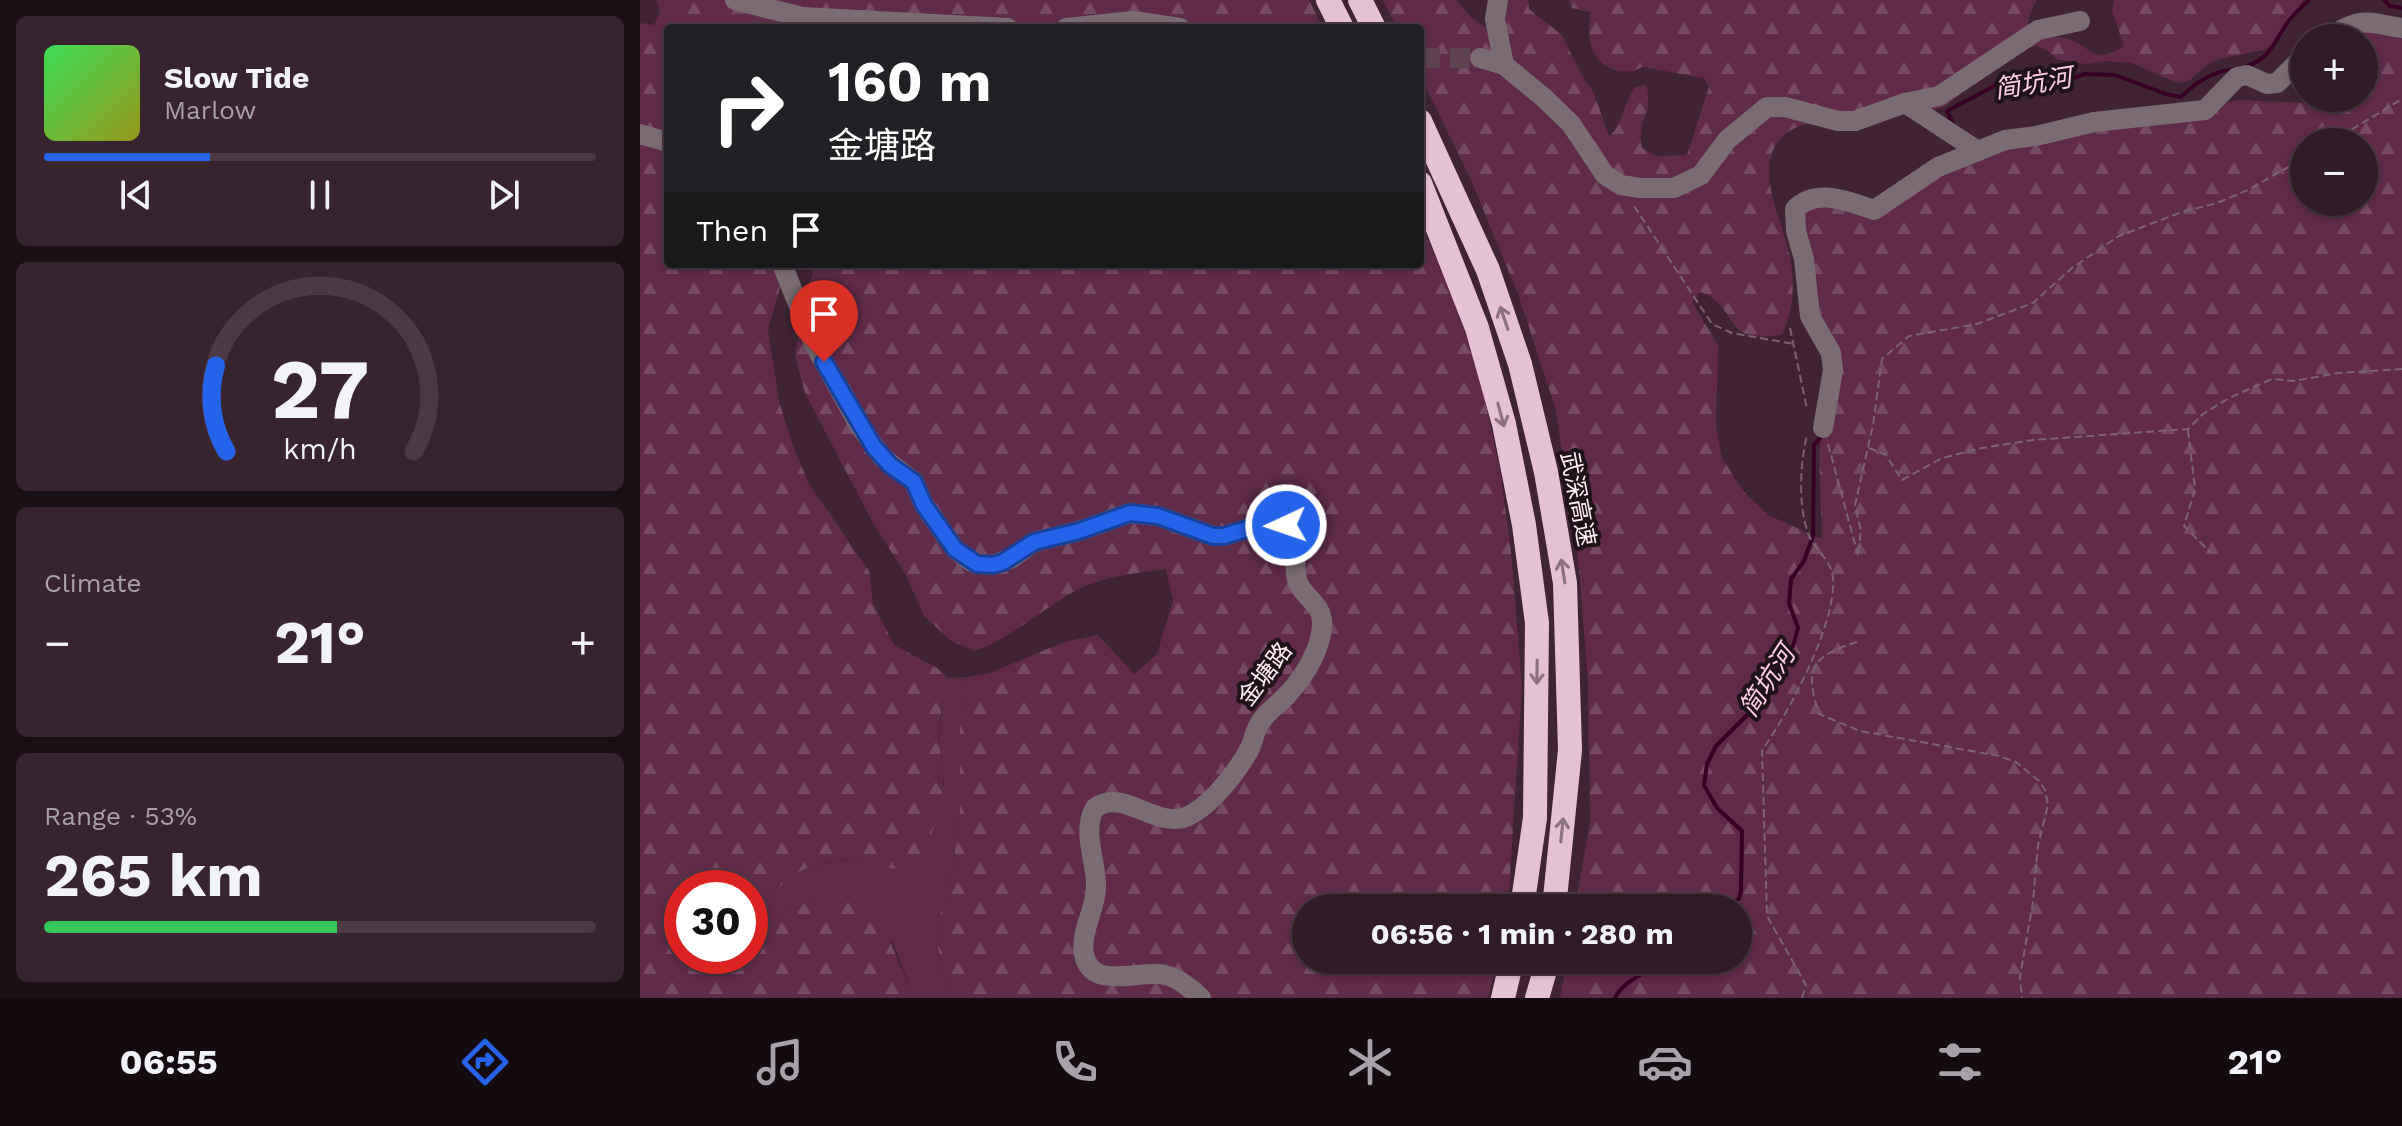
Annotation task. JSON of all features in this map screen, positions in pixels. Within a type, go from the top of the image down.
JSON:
[{"type":"highway","points":[[1328,0],[1340,24]]},
{"type":"highway","points":[[1360,0],[1372,24]]},
{"type":"highway","name":"武深高速","points":[[1424,130],[1488,270],[1520,364],[1546,472],[1565,583],[1570,750],[1555,894]]},
{"type":"highway","points":[[1424,193],[1477,328],[1504,424],[1524,525],[1537,623],[1535,818],[1524,894]]},
{"type":"highway","points":[[1503,998],[1509,974]]},
{"type":"highway","points":[[1537,998],[1544,974]]},
{"type":"street","points":[[735,0],[802,17],[933,24]]},
{"type":"street","points":[[1498,0],[1495,19],[1504,65]]},
{"type":"street","points":[[1104,24],[1133,21],[1153,24]]},
{"type":"street","points":[[1480,58],[1504,65],[1571,124],[1605,175],[1621,185],[1674,188],[1701,175],[1727,140],[1767,107],[1785,107],[1838,121],[1855,121],[1905,103],[1939,96],[2038,30],[2080,21]]},
{"type":"street","points":[[2349,24],[2368,21],[2402,28]]},
{"type":"street","points":[[1818,430],[1833,370],[1831,353],[1810,316],[1795,209],[1805,202],[1832,197],[1874,210],[1938,167],[2005,140],[2094,122],[2205,110],[2237,77],[2247,75],[2267,84],[2277,83],[2290,70]]},
{"type":"street","points":[[1905,103],[1978,151]]},
{"type":"street","points":[[640,134],[664,141]]},
{"type":"street","name":"金塘路","points":[[784,268],[814,344],[859,425],[882,457],[914,482],[924,505],[955,549],[970,561],[993,565],[1012,558],[1034,542],[1079,531],[1130,513],[1158,516],[1213,536],[1224,536],[1275,520],[1286,525],[1293,534],[1299,584],[1322,614],[1320,637],[1295,686],[1262,719],[1252,744],[1234,772],[1218,791],[1184,817],[1161,817],[1109,802],[1101,804],[1090,816],[1097,883],[1094,907],[1085,928],[1086,961],[1098,974],[1106,977],[1143,973],[1168,976],[1201,998]]},
{"type":"path","points":[[2354,128],[2402,99]]},
{"type":"path","points":[[1790,328],[1818,430],[1858,555],[1861,531],[1855,505],[1873,425],[1882,359],[1909,336],[1977,324],[2033,303],[2072,268],[2119,236],[2182,212],[2217,203],[2248,190],[2290,166]]},
{"type":"path","points":[[1621,185],[1712,324],[1732,333],[1794,344]]},
{"type":"path","points":[[1868,448],[1886,455],[1902,480],[1942,458],[1982,448],[2033,440],[2188,429],[2203,414],[2229,398],[2272,379],[2294,381],[2338,373],[2402,369]]},
{"type":"path","points":[[2188,429],[2195,489],[2184,526],[2211,553]]},
{"type":"path","points":[[1802,998],[1806,985],[1767,916],[1762,750],[1808,670],[1829,614],[1834,589],[1831,571],[1808,536],[1803,508],[1805,444],[1818,430]]},
{"type":"path","points":[[1857,642],[1829,651],[1820,659],[1810,686],[1819,714],[1860,731],[1999,756],[2016,762],[2045,790],[2048,805],[2038,845],[2033,902],[2020,977],[2022,998]]},
{"type":"path","points":[[1808,670],[1813,673]]},
{"type":"green space","points":[[654,0],[1309,0],[1321,24],[664,24],[664,268],[783,268],[768,329],[779,401],[793,446],[808,482],[869,571],[873,603],[894,645],[937,668],[947,678],[939,733],[942,791],[934,827],[918,859],[901,868],[852,860],[823,863],[797,874],[768,900],[768,870],[664,870],[664,974],[768,974],[768,914],[785,912],[814,900],[844,893],[874,903],[914,998],[640,998],[640,23],[654,25],[660,12]]},
{"type":"green space","points":[[1383,0],[1456,0],[1473,19],[1489,29],[1507,0],[1528,0],[1529,9],[1562,35],[1594,93],[1609,136],[1617,127],[1635,87],[1646,85],[1648,102],[1641,130],[1642,148],[1656,156],[1687,155],[1709,87],[1704,78],[1642,67],[1619,71],[1605,65],[1591,45],[1590,12],[1572,8],[1569,0],[2037,0],[2028,25],[2039,37],[2065,38],[2098,55],[2105,55],[2124,46],[2112,11],[2114,0],[2303,0],[2281,38],[2264,50],[2208,64],[2189,81],[2177,83],[2132,63],[2104,61],[2086,64],[2056,59],[2036,46],[2014,51],[1944,107],[1926,112],[1983,146],[2240,100],[2290,102],[2290,112],[2378,112],[2378,26],[2402,23],[2402,998],[1560,998],[1564,974],[1752,974],[1752,894],[1577,894],[1590,822],[1588,681],[1577,545],[1555,407],[1518,294],[1472,182],[1424,83],[1424,24],[1395,24]],"holes":[[[1902,113],[1964,151],[1875,208],[1793,205],[1828,387],[1819,454],[1822,539],[1768,515],[1744,492],[1722,458],[1716,427],[1718,345],[1692,302],[1700,292],[1712,298],[1733,323],[1749,335],[1763,337],[1782,334],[1789,315],[1793,282],[1788,249],[1773,197],[1770,163],[1774,148],[1785,135],[1802,125]]]},
{"type":"green space","points":[[1424,231],[1453,298],[1479,372],[1500,470],[1511,551],[1522,687],[1509,894],[1292,894],[1292,974],[1494,974],[1488,998],[950,998],[941,970],[936,929],[952,875],[960,809],[960,712],[968,677],[990,673],[1064,642],[1098,635],[1134,674],[1157,654],[1173,601],[1166,569],[1112,578],[1081,588],[1003,638],[975,651],[951,641],[924,616],[905,573],[874,525],[805,393],[795,356],[806,293],[815,268],[1424,268]]},
{"type":"green space","points":[[968,677],[960,712],[960,809],[952,875],[936,929],[941,970],[950,998],[914,998],[893,943],[814,900],[785,912],[768,914],[768,899],[785,882],[808,868],[834,861],[866,862],[944,785],[939,733],[947,678]]},
{"type":"waterway","name":"简坑河","points":[[2247,66],[2266,55],[2291,18],[2309,0]]},
{"type":"waterway","name":"简坑河","points":[[2384,0],[2390,6],[2402,8]]},
{"type":"waterway","name":"简坑河","points":[[1954,126],[1947,111],[1998,84],[2030,88],[2056,84],[2085,74],[2115,75],[2181,97],[2205,78],[2234,69]]},
{"type":"waterway","name":"简坑河","points":[[1740,894],[1742,831],[1717,808],[1704,785],[1707,764],[1716,746],[1750,712],[1757,693],[1793,646],[1798,628],[1789,603],[1791,579],[1804,561],[1813,536],[1814,445],[1822,436]]},
{"type":"waterway","name":"简坑河","points":[[1615,998],[1624,986],[1643,974]]},
{"type":"tunnel","points":[[1424,58],[1480,58]]},
{"type":"route","points":[[824,362],[874,447],[890,465],[914,482],[924,505],[955,549],[977,564],[1003,562],[1034,542],[1079,531],[1130,513],[1158,516],[1213,536],[1224,536],[1267,521],[1281,521],[1286,525]]}]
